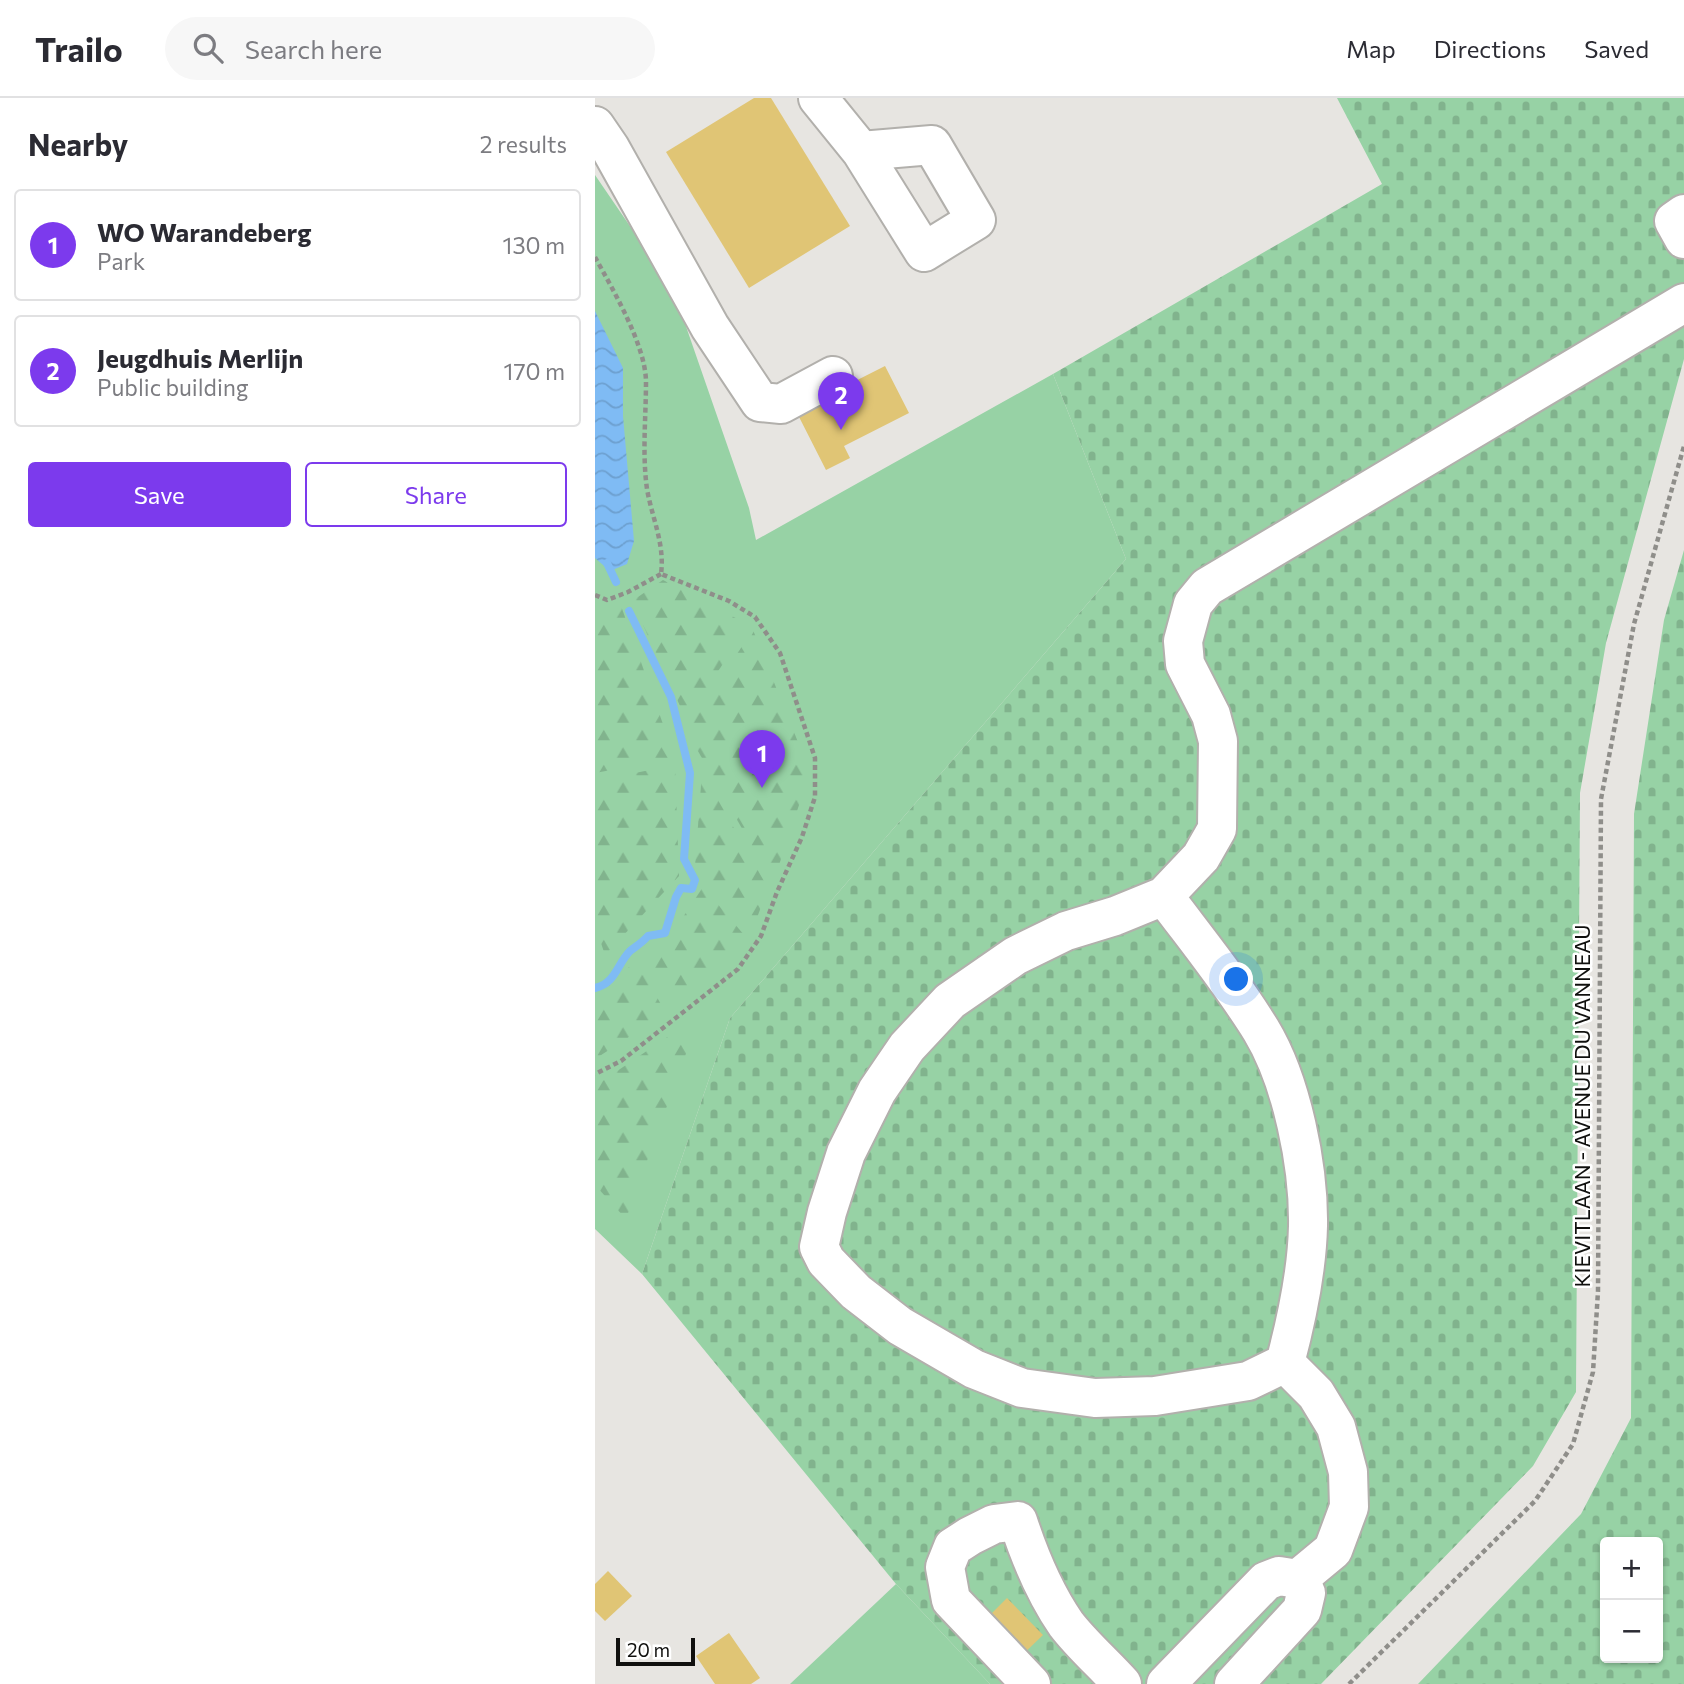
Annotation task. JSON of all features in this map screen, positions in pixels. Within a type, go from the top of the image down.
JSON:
[{"type":"street","points":[[818,98],[861,151]]},
{"type":"street","points":[[595,126],[710,327],[760,402],[781,404],[832,376]]},
{"type":"street","points":[[1684,214],[1674,221],[1684,239]]},
{"type":"street","points":[[1164,896],[1212,959],[1262,1032],[1287,1089],[1303,1159],[1308,1225],[1298,1316],[1285,1363],[1248,1381],[1155,1396],[1095,1398],[1022,1388],[974,1369],[900,1326],[856,1292],[826,1261],[819,1247],[846,1153],[877,1091],[907,1047],[950,1001],[1015,956],[1066,931],[1115,916],[1164,896],[1201,857],[1217,829],[1218,741],[1211,715],[1185,664],[1183,641],[1193,604],[1207,587],[1684,303]]},
{"type":"street","points":[[1165,1684],[1266,1581],[1279,1576],[1298,1579],[1333,1549],[1349,1507],[1348,1472],[1336,1427],[1316,1394],[1285,1363]]},
{"type":"street","points":[[1031,1684],[951,1600],[945,1567],[953,1547],[970,1535],[994,1524],[1017,1521],[1047,1594],[1068,1626],[1122,1684]]},
{"type":"street","points":[[1234,1684],[1302,1610],[1306,1593],[1298,1579]]},
{"type":"path","points":[[595,257],[622,307],[644,364],[646,381],[643,443],[647,489],[660,537],[663,560],[661,574]]},
{"type":"path","name":"KIEVITLAAN - AVENUE DU VANNEAU","points":[[1349,1684],[1535,1502],[1573,1444],[1594,1372],[1598,1277],[1601,799],[1634,624],[1684,446]]},
{"type":"path","points":[[595,594],[607,600],[661,574]]},
{"type":"path","points":[[595,1074],[621,1061],[738,969],[761,936],[802,837],[815,797],[815,758],[780,653],[755,617],[729,601],[661,574]]},
{"type":"green space","points":[[1337,98],[1684,98],[1684,359],[1606,643],[1580,793],[1576,1392],[1533,1466],[1321,1684],[990,1684],[896,1584],[642,1274],[730,1018],[1126,559],[1053,374],[1382,184]]},
{"type":"green space","points":[[595,175],[673,289],[749,508],[756,540],[1053,374],[1126,559],[730,1018],[642,1274],[595,1229]]},
{"type":"green space","points":[[1684,550],[1684,1684],[1418,1684],[1581,1514],[1631,1418],[1634,814],[1664,620]]},
{"type":"green space","points":[[663,580],[749,625],[686,719],[632,601]]},
{"type":"green space","points":[[620,603],[675,758],[595,773],[595,608]]},
{"type":"green space","points":[[753,630],[810,772],[773,883],[686,730]]},
{"type":"green space","points":[[675,765],[679,876],[605,955],[595,925],[595,781]]},
{"type":"green space","points":[[702,772],[768,888],[751,934],[695,866]]},
{"type":"green space","points":[[703,887],[745,936],[677,1008],[650,967]]},
{"type":"green space","points":[[636,961],[666,1013],[595,1059],[595,997]]},
{"type":"green space","points":[[700,1015],[626,1219],[595,1185],[595,1086]]},
{"type":"green space","points":[[896,1584],[990,1684],[790,1684]]},
{"type":"water","points":[[595,311],[623,368],[623,416],[634,541],[627,564],[610,571],[595,558]]},
{"type":"building","points":[[754,98],[771,98],[850,226],[749,288],[666,152]]},
{"type":"building","points":[[885,366],[909,413],[844,446],[850,458],[826,470],[796,411]]},
{"type":"building","points":[[608,1571],[632,1596],[605,1621],[595,1611],[595,1584]]},
{"type":"building","points":[[1007,1598],[1043,1635],[1016,1661],[980,1625]]},
{"type":"building","points":[[729,1633],[760,1678],[751,1684],[715,1684],[696,1656]]},
{"type":"waterway","points":[[607,563],[616,582]]},
{"type":"waterway","points":[[595,988],[612,978],[630,951],[648,936],[665,933],[681,888],[692,889],[695,880],[684,859],[690,773],[671,697],[629,611]]},
{"type":"place","name":"Jeugdhuis Merlijn","points":[[841,430]]},
{"type":"place","name":"WO Warandeberg","points":[[762,788]]}]
